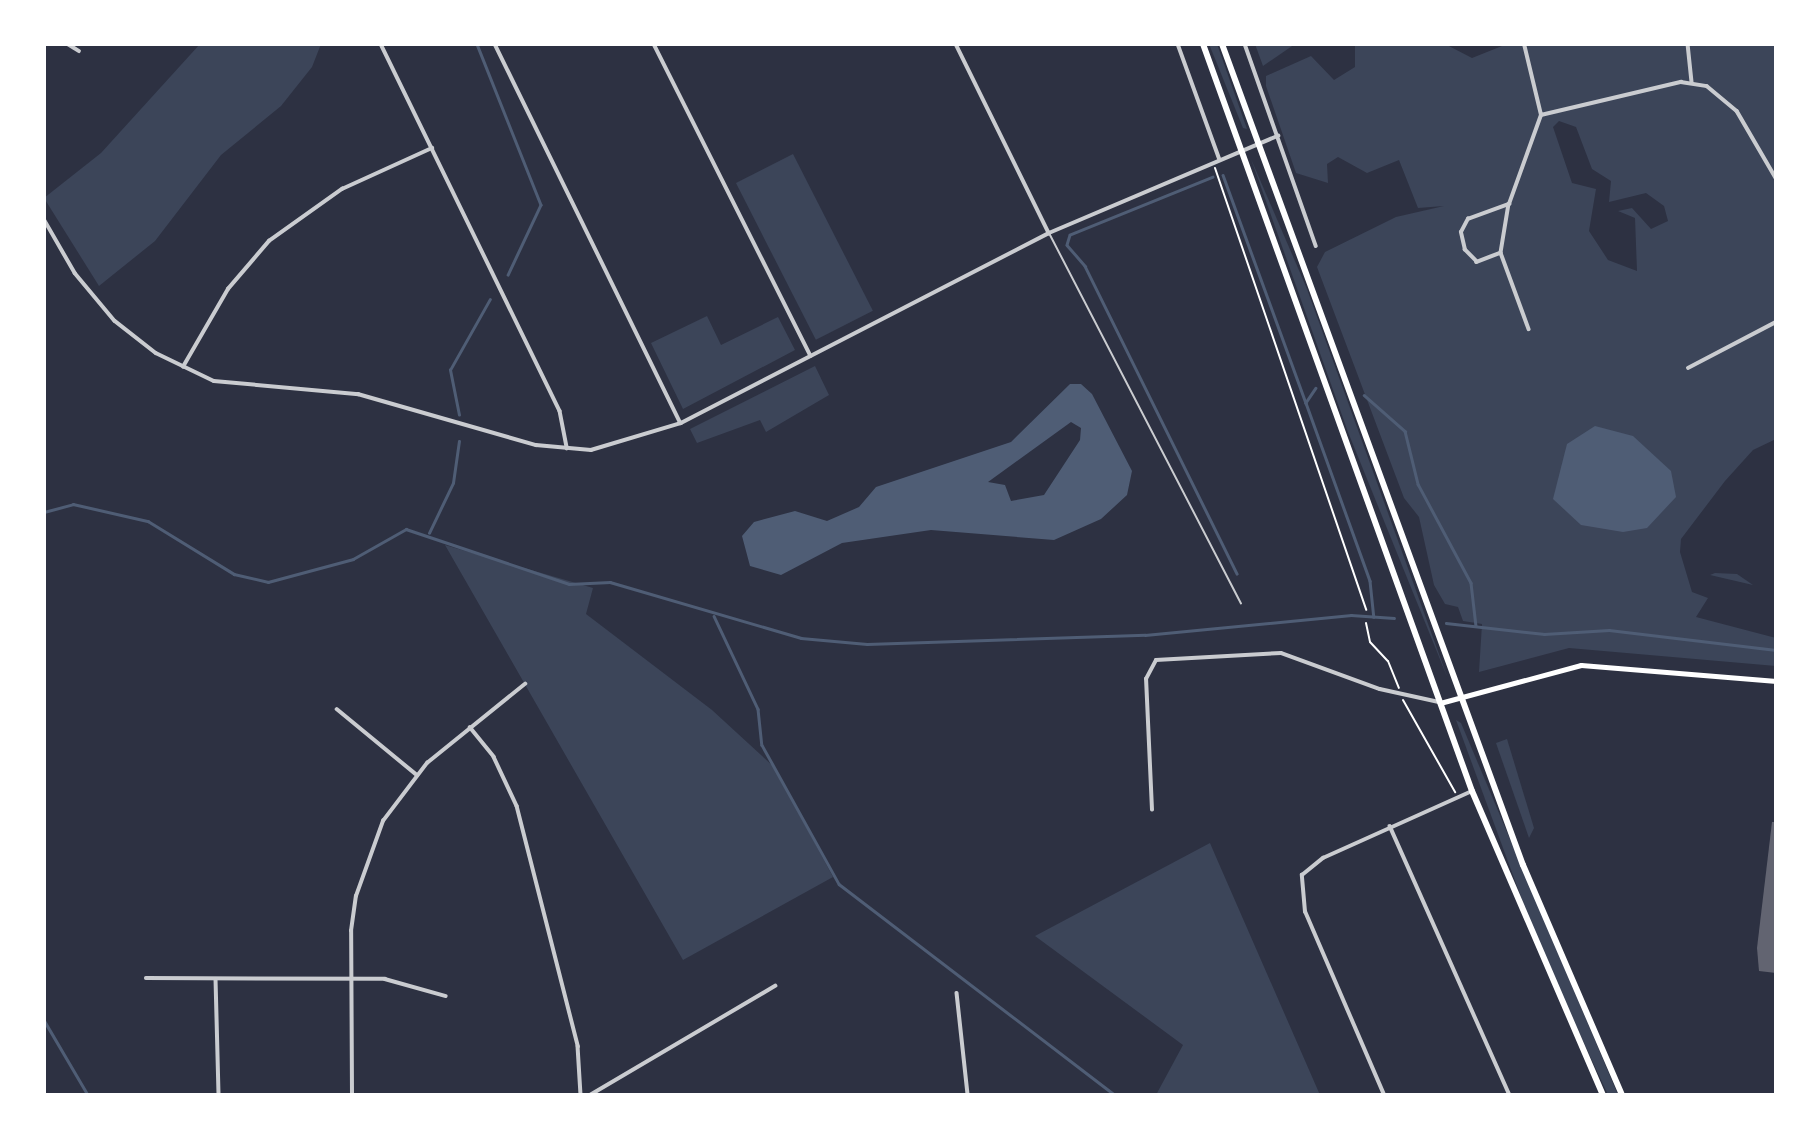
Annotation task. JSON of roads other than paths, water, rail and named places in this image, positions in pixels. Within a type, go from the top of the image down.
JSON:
[{"type":"highway","points":[[1202,44],[1472,791],[1603,1095]]},
{"type":"highway","points":[[1222,44],[1523,865],[1622,1095]]},
{"type":"main road","points":[[1440,703],[1581,665],[1776,681]]},
{"type":"street","points":[[68,44],[79,51]]},
{"type":"street","points":[[381,44],[565,423],[567,448]]},
{"type":"street","points":[[495,44],[681,423]]},
{"type":"street","points":[[654,44],[811,356]]},
{"type":"street","points":[[956,44],[1049,233]]},
{"type":"street","points":[[1178,44],[1220,160]]},
{"type":"street","points":[[1245,44],[1316,246]]},
{"type":"street","points":[[1524,44],[1541,116],[1509,204],[1501,253],[1530,329]]},
{"type":"street","points":[[1688,44],[1692,82]]},
{"type":"street","points":[[1541,116],[1692,82],[1737,111],[1776,178]]},
{"type":"street","points":[[44,219],[75,274],[115,321],[183,367],[239,386],[358,394],[499,436],[567,448],[614,445],[681,423],[1049,233],[1278,136]]},
{"type":"street","points":[[183,367],[228,289],[269,241],[342,189],[432,148]]},
{"type":"street","points":[[1501,253],[1478,262],[1465,250],[1461,232],[1468,219],[1509,204]]},
{"type":"street","points":[[1689,368],[1776,322]]},
{"type":"street","points":[[1152,810],[1146,679],[1156,660],[1281,653],[1401,694],[1440,703]]},
{"type":"street","points":[[352,1095],[351,979],[356,896],[383,821],[417,775],[470,727],[525,684]]},
{"type":"street","points":[[337,709],[417,775]]},
{"type":"street","points":[[470,727],[494,757],[517,806],[578,1046],[581,1095]]},
{"type":"street","points":[[1384,1095],[1299,897],[1309,866],[1390,826],[1472,791]]},
{"type":"street","points":[[1390,826],[1510,1095]]},
{"type":"street","points":[[146,978],[385,979],[446,996]]},
{"type":"street","points":[[216,979],[219,1095]]},
{"type":"street","points":[[590,1095],[775,986]]},
{"type":"street","points":[[957,993],[968,1095]]},
{"type":"lane","points":[[1049,233],[1241,603]]},
{"type":"waterway","points":[[477,44],[541,205],[508,275]]},
{"type":"waterway","points":[[1223,175],[1306,403]]},
{"type":"waterway","points":[[1213,177],[1070,235],[1067,245],[1085,266],[1237,574]]},
{"type":"waterway","points":[[459,415],[450,370],[490,299]]},
{"type":"waterway","points":[[1316,388],[1306,403],[1370,581],[1374,617]]},
{"type":"waterway","points":[[1364,395],[1405,431],[1418,484],[1471,583],[1476,626]]},
{"type":"waterway","points":[[429,533],[453,483],[459,441]]},
{"type":"waterway","points":[[44,512],[73,504],[148,521],[234,574],[268,582],[353,559],[406,529],[569,584],[610,582],[801,638],[867,644],[1145,635],[1351,615],[1394,618]]},
{"type":"waterway","points":[[714,616],[758,709],[762,745],[839,884],[1115,1095]]},
{"type":"waterway","points":[[1446,623],[1544,634],[1609,630],[1776,650]]},
{"type":"waterway","points":[[44,1020],[88,1095]]}]
